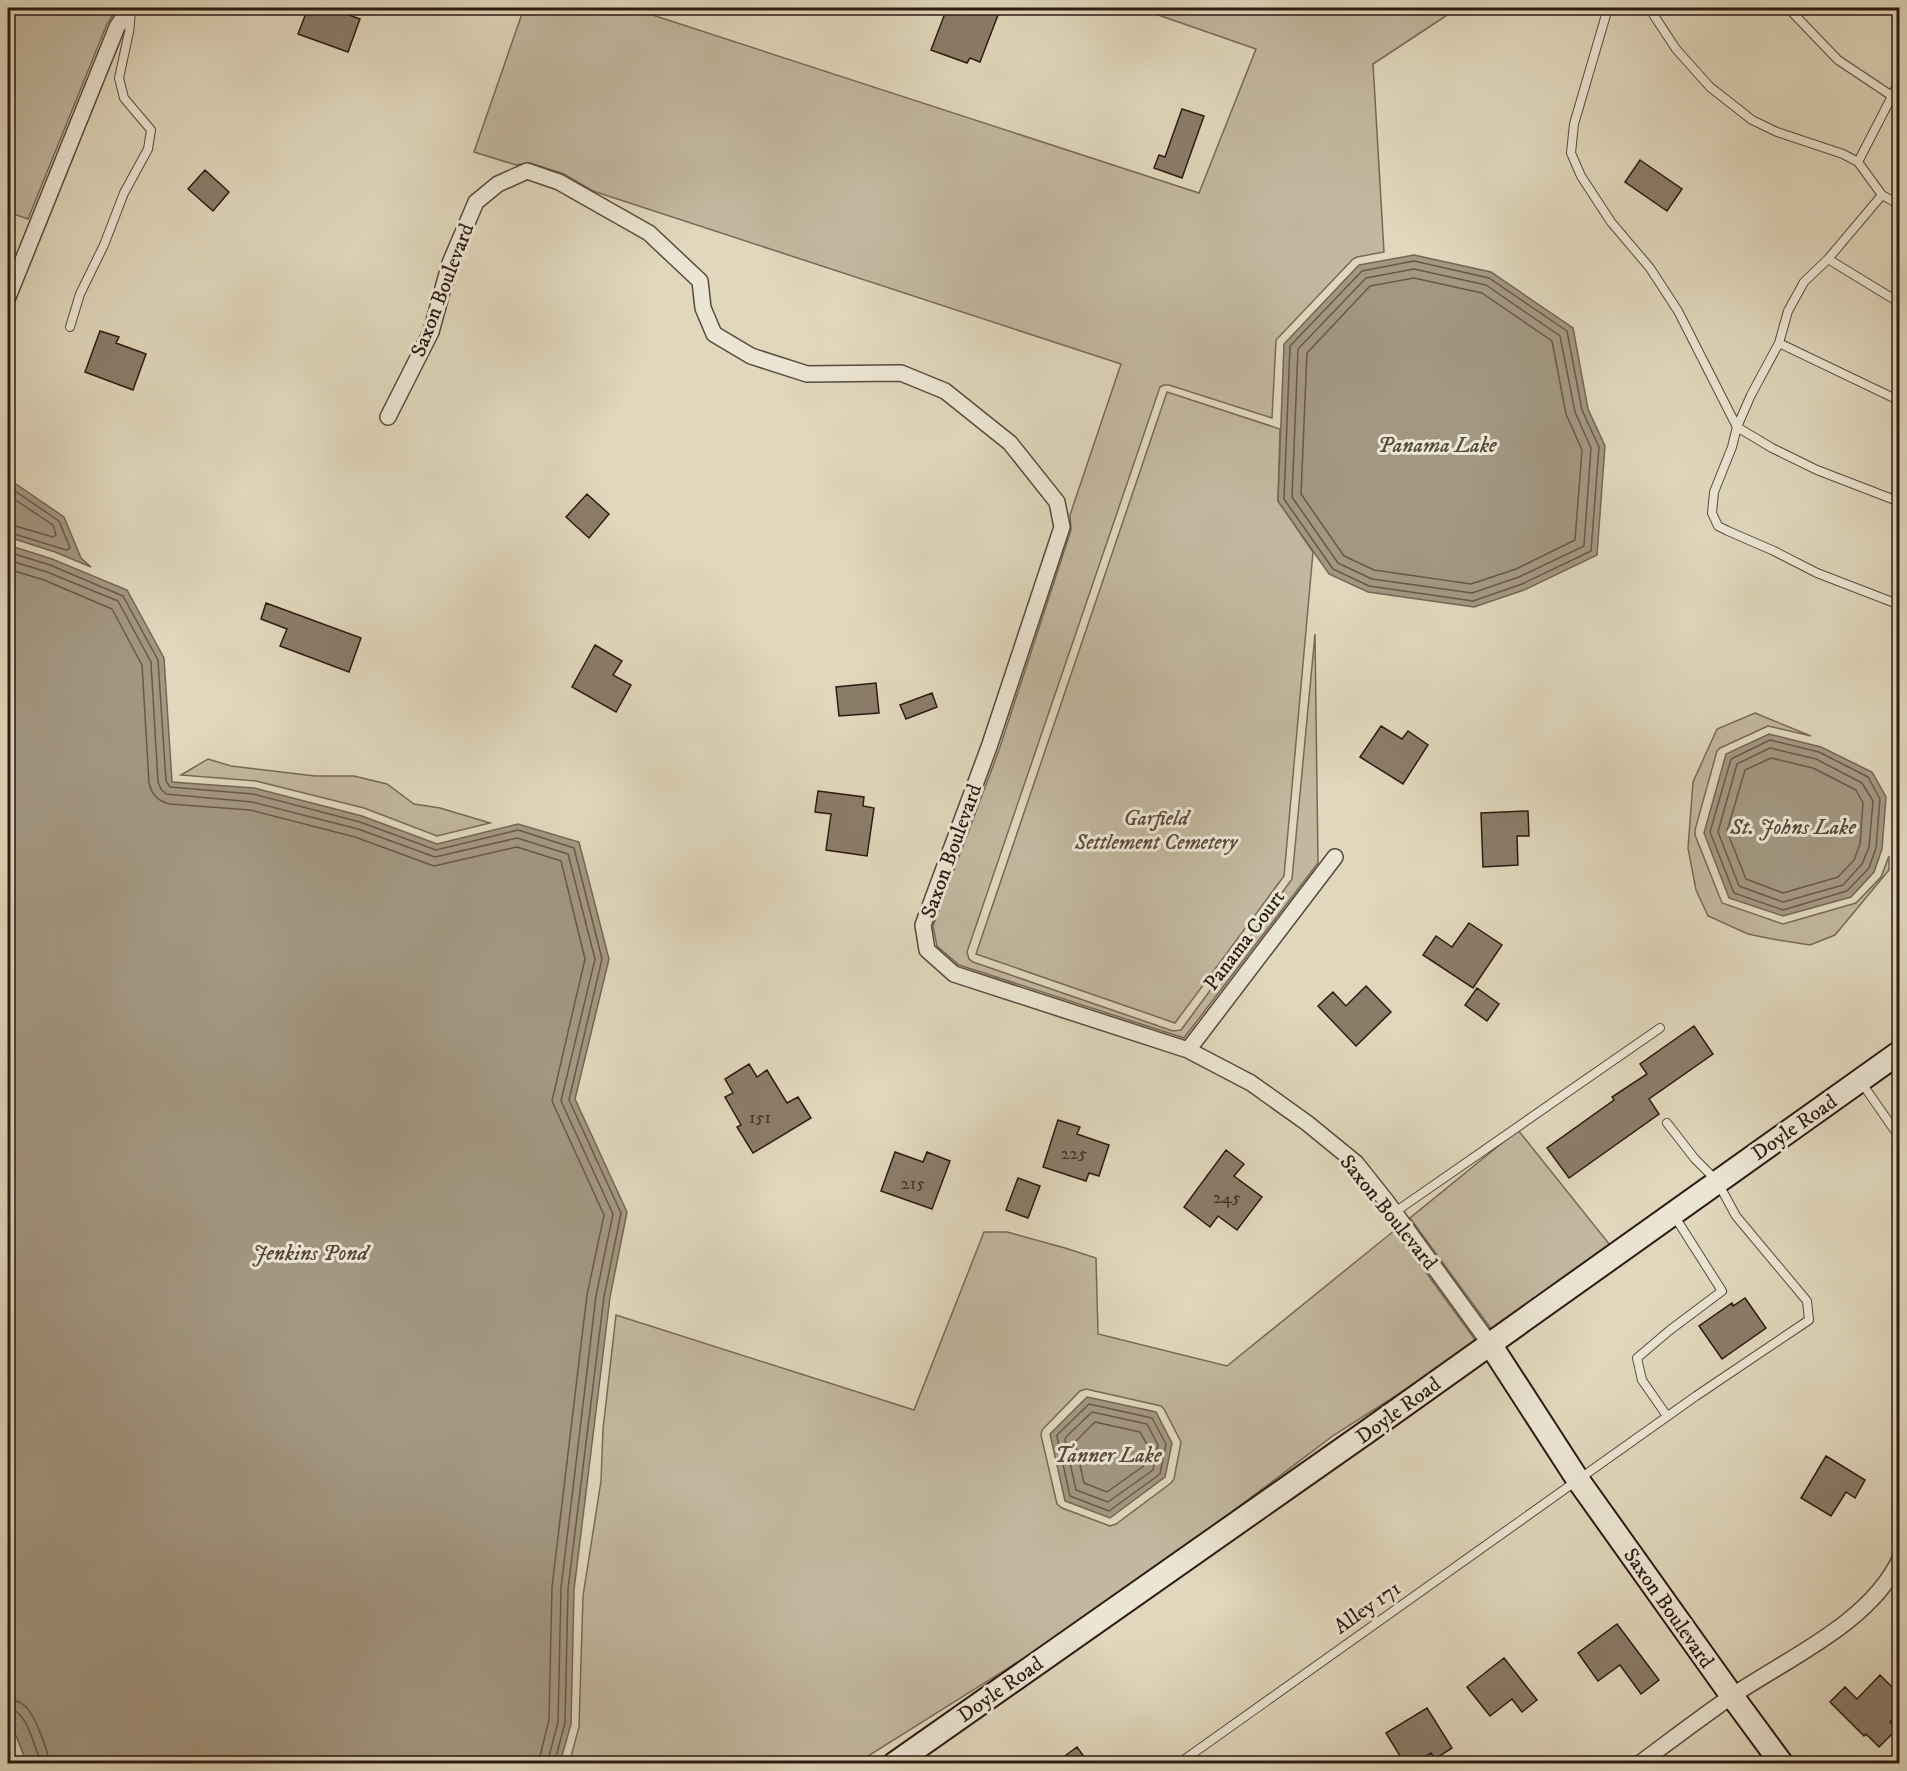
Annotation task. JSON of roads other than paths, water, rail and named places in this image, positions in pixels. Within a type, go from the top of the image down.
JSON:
[{"type":"main road","name":"Doyle Road","points":[[894,1764],[1368,1431],[1899,1052]]},
{"type":"main road","name":"Saxon Boulevard","points":[[1490,1344],[1578,1480],[1782,1764]]},
{"type":"street","points":[[8,297],[117,27],[130,8]]},
{"type":"street","name":"Saxon Boulevard","points":[[388,417],[431,332],[450,263],[476,202],[498,184],[527,171],[559,182],[649,233],[700,281],[704,308],[714,334],[751,356],[807,374],[901,373],[945,391],[1010,443],[1057,502],[1062,527],[989,747],[923,925],[927,950],[954,974],[1188,1050],[1251,1083],[1307,1123],[1356,1163],[1395,1212],[1490,1344]]},
{"type":"street","name":"Panama Court","points":[[1188,1050],[1335,857]]},
{"type":"street","points":[[1639,1764],[1732,1696],[1840,1628],[1875,1598],[1895,1569],[1899,1559]]},
{"type":"lane","points":[[70,327],[80,294],[104,245],[124,193],[148,148],[151,130],[124,98],[119,78],[129,32],[130,8]]},
{"type":"lane","points":[[1608,8],[1574,124],[1571,153],[1581,176],[1611,222],[1650,268],[1678,311],[1737,427],[1772,448],[1817,470],[1899,502]]},
{"type":"lane","points":[[1648,8],[1676,49],[1710,87],[1752,120],[1777,132],[1843,154],[1858,162],[1882,195],[1899,205]]},
{"type":"lane","points":[[1788,8],[1838,60],[1896,98]]},
{"type":"lane","points":[[1858,162],[1896,98],[1899,79]]},
{"type":"lane","points":[[1882,195],[1828,259],[1804,282],[1788,311],[1779,343],[1737,427],[1732,447],[1714,492],[1712,513],[1718,526],[1817,573],[1899,605]]},
{"type":"lane","points":[[1828,259],[1899,303]]},
{"type":"lane","points":[[1779,343],[1899,401]]},
{"type":"lane","points":[[1395,1212],[1660,1028]]},
{"type":"lane","points":[[1860,1080],[1899,1138]]},
{"type":"lane","points":[[1667,1123],[1695,1159],[1717,1181]]},
{"type":"lane","name":"Alley 171","points":[[1178,1764],[1667,1416],[1809,1320],[1807,1301],[1736,1216],[1717,1181]]},
{"type":"lane","points":[[1667,1416],[1642,1380],[1637,1358],[1722,1291],[1672,1213]]},
{"type":"water","name":"Panama Lake","points":[[1414,255],[1491,272],[1573,328],[1588,409],[1605,446],[1597,555],[1524,590],[1474,607],[1368,592],[1329,574],[1278,501],[1284,344],[1359,265]]},
{"type":"water","points":[[16,484],[64,517],[81,558],[91,567],[55,552],[8,537],[8,486]]},
{"type":"water","name":"Jenkins Pond","points":[[8,545],[52,559],[127,590],[164,658],[172,782],[254,788],[362,816],[437,844],[518,824],[579,842],[609,959],[575,1099],[627,1212],[610,1297],[574,1590],[571,1724],[560,1763],[27,1763],[8,1716]]},
{"type":"water","name":"St. Johns Lake","points":[[1769,734],[1821,747],[1872,772],[1886,797],[1882,849],[1874,872],[1851,897],[1783,916],[1729,898],[1704,833],[1726,754]]},
{"type":"water","name":"Tanner Lake","points":[[1087,1397],[1156,1412],[1172,1443],[1165,1477],[1110,1518],[1065,1501],[1050,1434]]},
{"type":"park label","name":"Garfield Settlement Cemetery","points":[[1156,830]]}]
